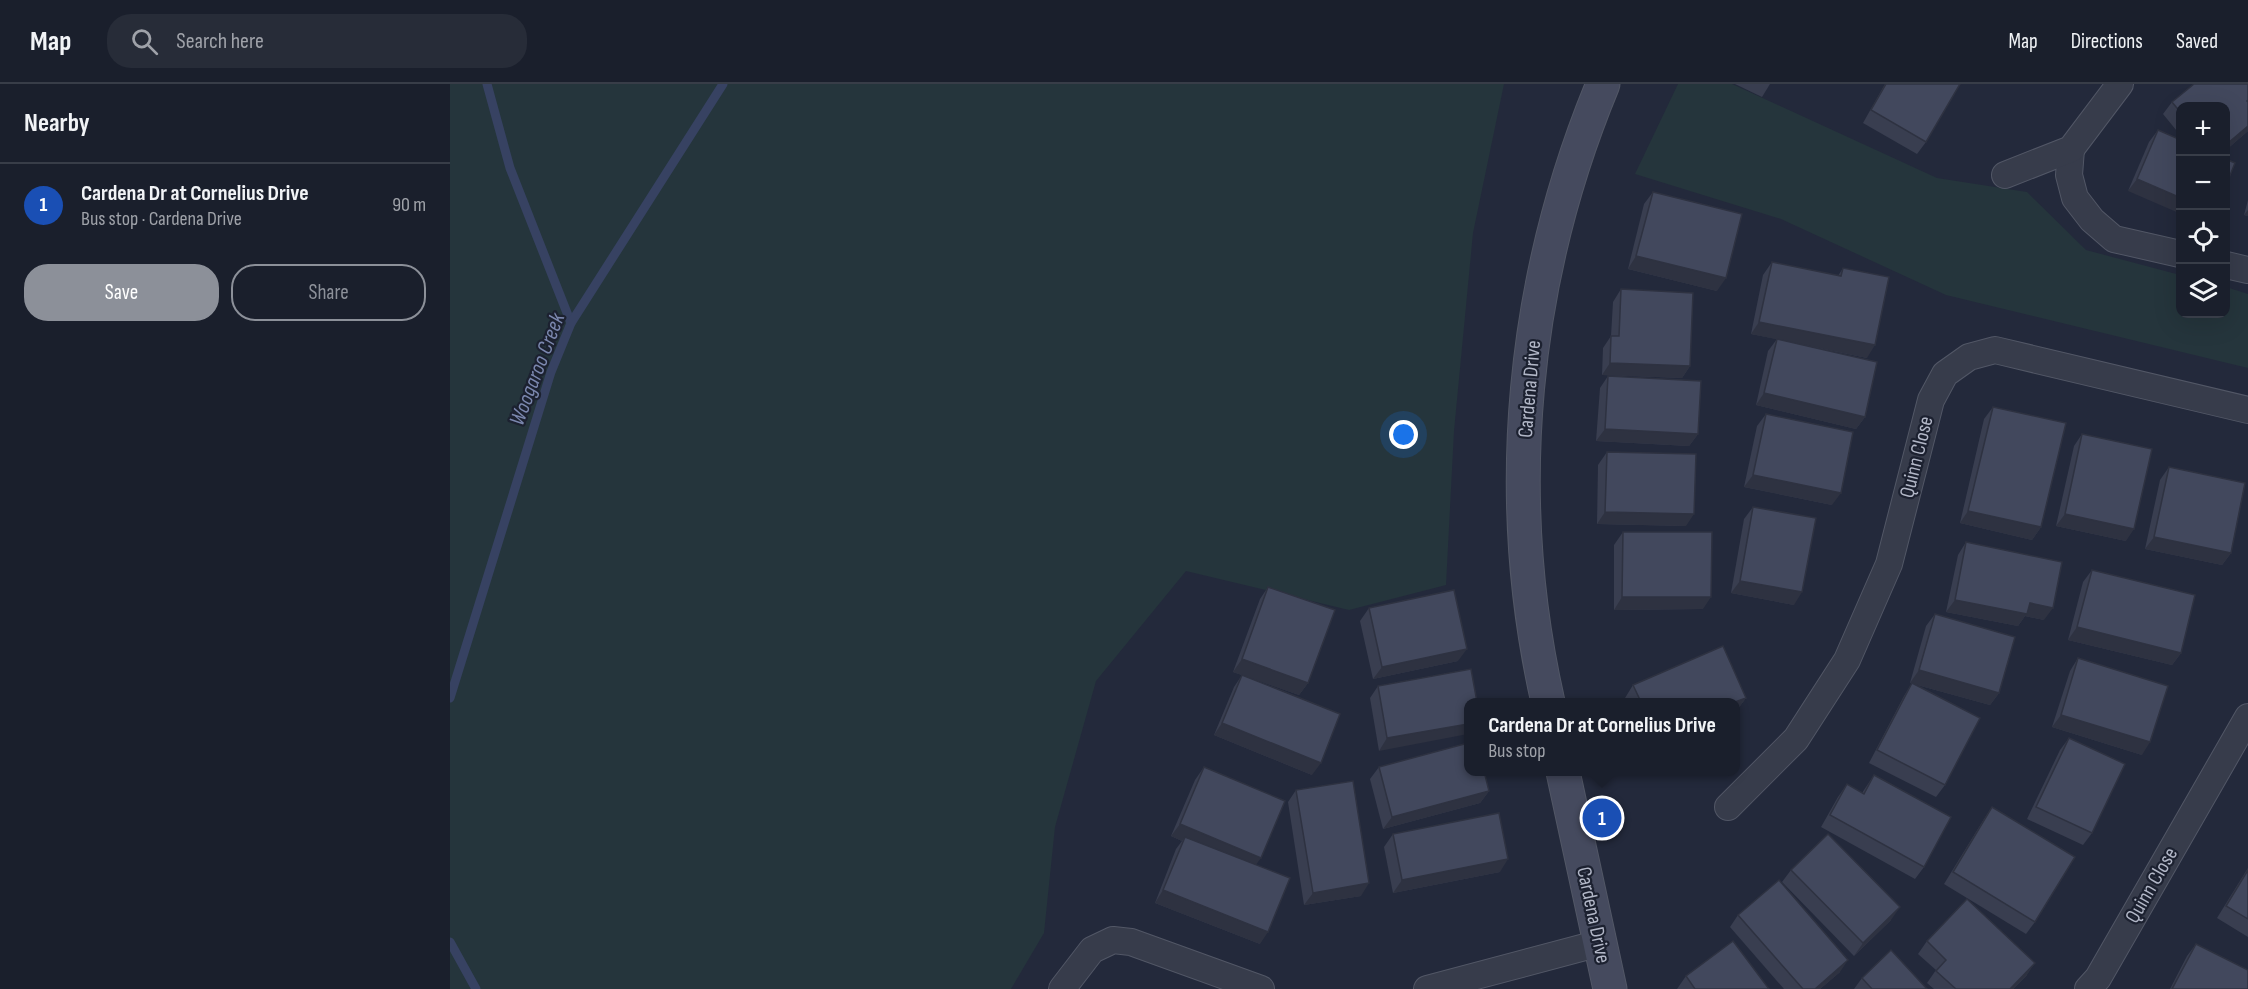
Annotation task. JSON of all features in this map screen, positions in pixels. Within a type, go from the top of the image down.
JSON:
[{"type":"street","name":"Cardena Drive","points":[[1547,698],[1532,618],[1526,550],[1523,464],[1526,395],[1538,296],[1558,209],[1581,138],[1603,84]]},
{"type":"street","points":[[2005,175],[2071,149],[2120,84]]},
{"type":"street","points":[[2071,149],[2069,175],[2075,198],[2092,220],[2114,239],[2176,253]]},
{"type":"street","points":[[2230,266],[2248,270]]},
{"type":"street","name":"Quinn Close","points":[[1728,807],[1796,739],[1847,660],[1889,564],[1931,400],[1945,374],[1969,357],[1995,350],[2248,410]]},
{"type":"street","name":"Quinn Close","points":[[2088,989],[2098,978],[2248,717]]},
{"type":"street","name":"Cardena Drive","points":[[1564,776],[1610,989]]},
{"type":"street","points":[[1062,989],[1092,950],[1113,940],[1131,942],[1261,989]]},
{"type":"street","points":[[1427,989],[1600,943]]},
{"type":"shaded area","points":[[450,84],[1504,84],[1473,233],[1454,431],[1446,585],[1349,610],[1186,571],[1096,681],[1055,827],[1044,933],[1011,989],[450,989]]},
{"type":"shaded area","points":[[1678,84],[1732,84],[1937,178],[2027,192],[2086,250],[2176,274],[2176,318],[2230,318],[2230,288],[2248,294],[2248,368],[1946,295],[1781,219],[1635,174]]},
{"type":"building","points":[[1886,84],[1960,84],[1926,142],[1871,110]]},
{"type":"building","points":[[2194,84],[2248,84],[2248,126],[2230,141],[2230,102],[2176,102],[2176,107],[2172,102]]},
{"type":"building","points":[[2158,130],[2176,138],[2176,196],[2137,179]]},
{"type":"building","points":[[2230,161],[2235,163],[2230,175]]},
{"type":"building","points":[[1653,192],[1742,214],[1726,278],[1636,256]]},
{"type":"building","points":[[1772,262],[1841,276],[1843,268],[1889,277],[1875,345],[1759,322]]},
{"type":"building","points":[[1621,289],[1693,293],[1690,366],[1610,363],[1611,336],[1619,336]]},
{"type":"building","points":[[1777,339],[1877,362],[1865,417],[1764,393]]},
{"type":"building","points":[[1608,376],[1701,381],[1698,434],[1605,429]]},
{"type":"building","points":[[1993,407],[2066,423],[2041,527],[1968,511]]},
{"type":"building","points":[[1766,414],[1853,432],[1841,493],[1753,475]]},
{"type":"building","points":[[2082,434],[2152,449],[2134,529],[2065,514]]},
{"type":"building","points":[[1607,452],[1696,454],[1694,514],[1605,512]]},
{"type":"building","points":[[2169,467],[2245,483],[2231,553],[2154,537]]},
{"type":"building","points":[[1753,507],[1816,518],[1802,592],[1740,581]]},
{"type":"building","points":[[1623,532],[1712,532],[1711,597],[1622,597]]},
{"type":"building","points":[[1966,542],[2062,562],[2053,608],[2030,603],[2027,614],[1955,600]]},
{"type":"building","points":[[2092,570],[2195,595],[2181,653],[2077,627]]},
{"type":"building","points":[[1268,587],[1335,610],[1308,683],[1242,659]]},
{"type":"building","points":[[1454,590],[1467,649],[1382,667],[1369,608]]},
{"type":"building","points":[[1935,614],[2015,637],[1999,693],[1919,670]]},
{"type":"building","points":[[1723,646],[1746,698],[1740,700],[1740,698],[1639,698],[1633,685]]},
{"type":"building","points":[[2078,658],[2168,686],[2150,742],[2061,715]]},
{"type":"building","points":[[1471,669],[1476,698],[1464,698],[1464,725],[1387,738],[1378,686]]},
{"type":"building","points":[[1242,675],[1340,714],[1321,763],[1222,723]]},
{"type":"building","points":[[1912,683],[1980,718],[1945,785],[1877,750]]},
{"type":"building","points":[[2069,738],[2125,764],[2092,833],[2036,807]]},
{"type":"building","points":[[1464,744],[1464,776],[1485,776],[1489,791],[1392,817],[1379,767]]},
{"type":"building","points":[[1204,767],[1285,801],[1261,858],[1180,824]]},
{"type":"building","points":[[1874,775],[1951,817],[1924,867],[1830,815],[1847,784],[1864,794]]},
{"type":"building","points":[[1353,781],[1369,883],[1313,893],[1296,790]]},
{"type":"building","points":[[1992,807],[2075,857],[2035,922],[1953,872]]},
{"type":"building","points":[[1499,813],[1508,859],[1402,880],[1393,834]]},
{"type":"building","points":[[1828,834],[1900,907],[1863,943],[1791,870]]},
{"type":"building","points":[[1185,837],[1290,878],[1268,932],[1163,890]]},
{"type":"building","points":[[2248,870],[2248,919],[2226,906]]},
{"type":"building","points":[[1779,880],[1848,960],[1815,989],[1803,989],[1738,915]]},
{"type":"building","points":[[1967,899],[2035,963],[2010,989],[1956,989],[1936,971],[1946,960],[1927,941]]},
{"type":"building","points":[[1733,941],[1769,989],[1695,989],[1686,976]]},
{"type":"building","points":[[2196,944],[2248,970],[2248,989],[2172,989]]},
{"type":"building","points":[[1891,950],[1927,989],[1872,989],[1862,978]]},
{"type":"waterway","points":[[487,84],[510,168],[571,323]]},
{"type":"waterway","name":"Woogaroo Creek","points":[[450,698],[551,372],[571,323],[723,84]]},
{"type":"waterway","name":"Woogaroo Creek","points":[[450,942],[476,989]]},
{"type":"place","name":"Cardena Dr at Cornelius Drive","points":[[1602,818]]}]
